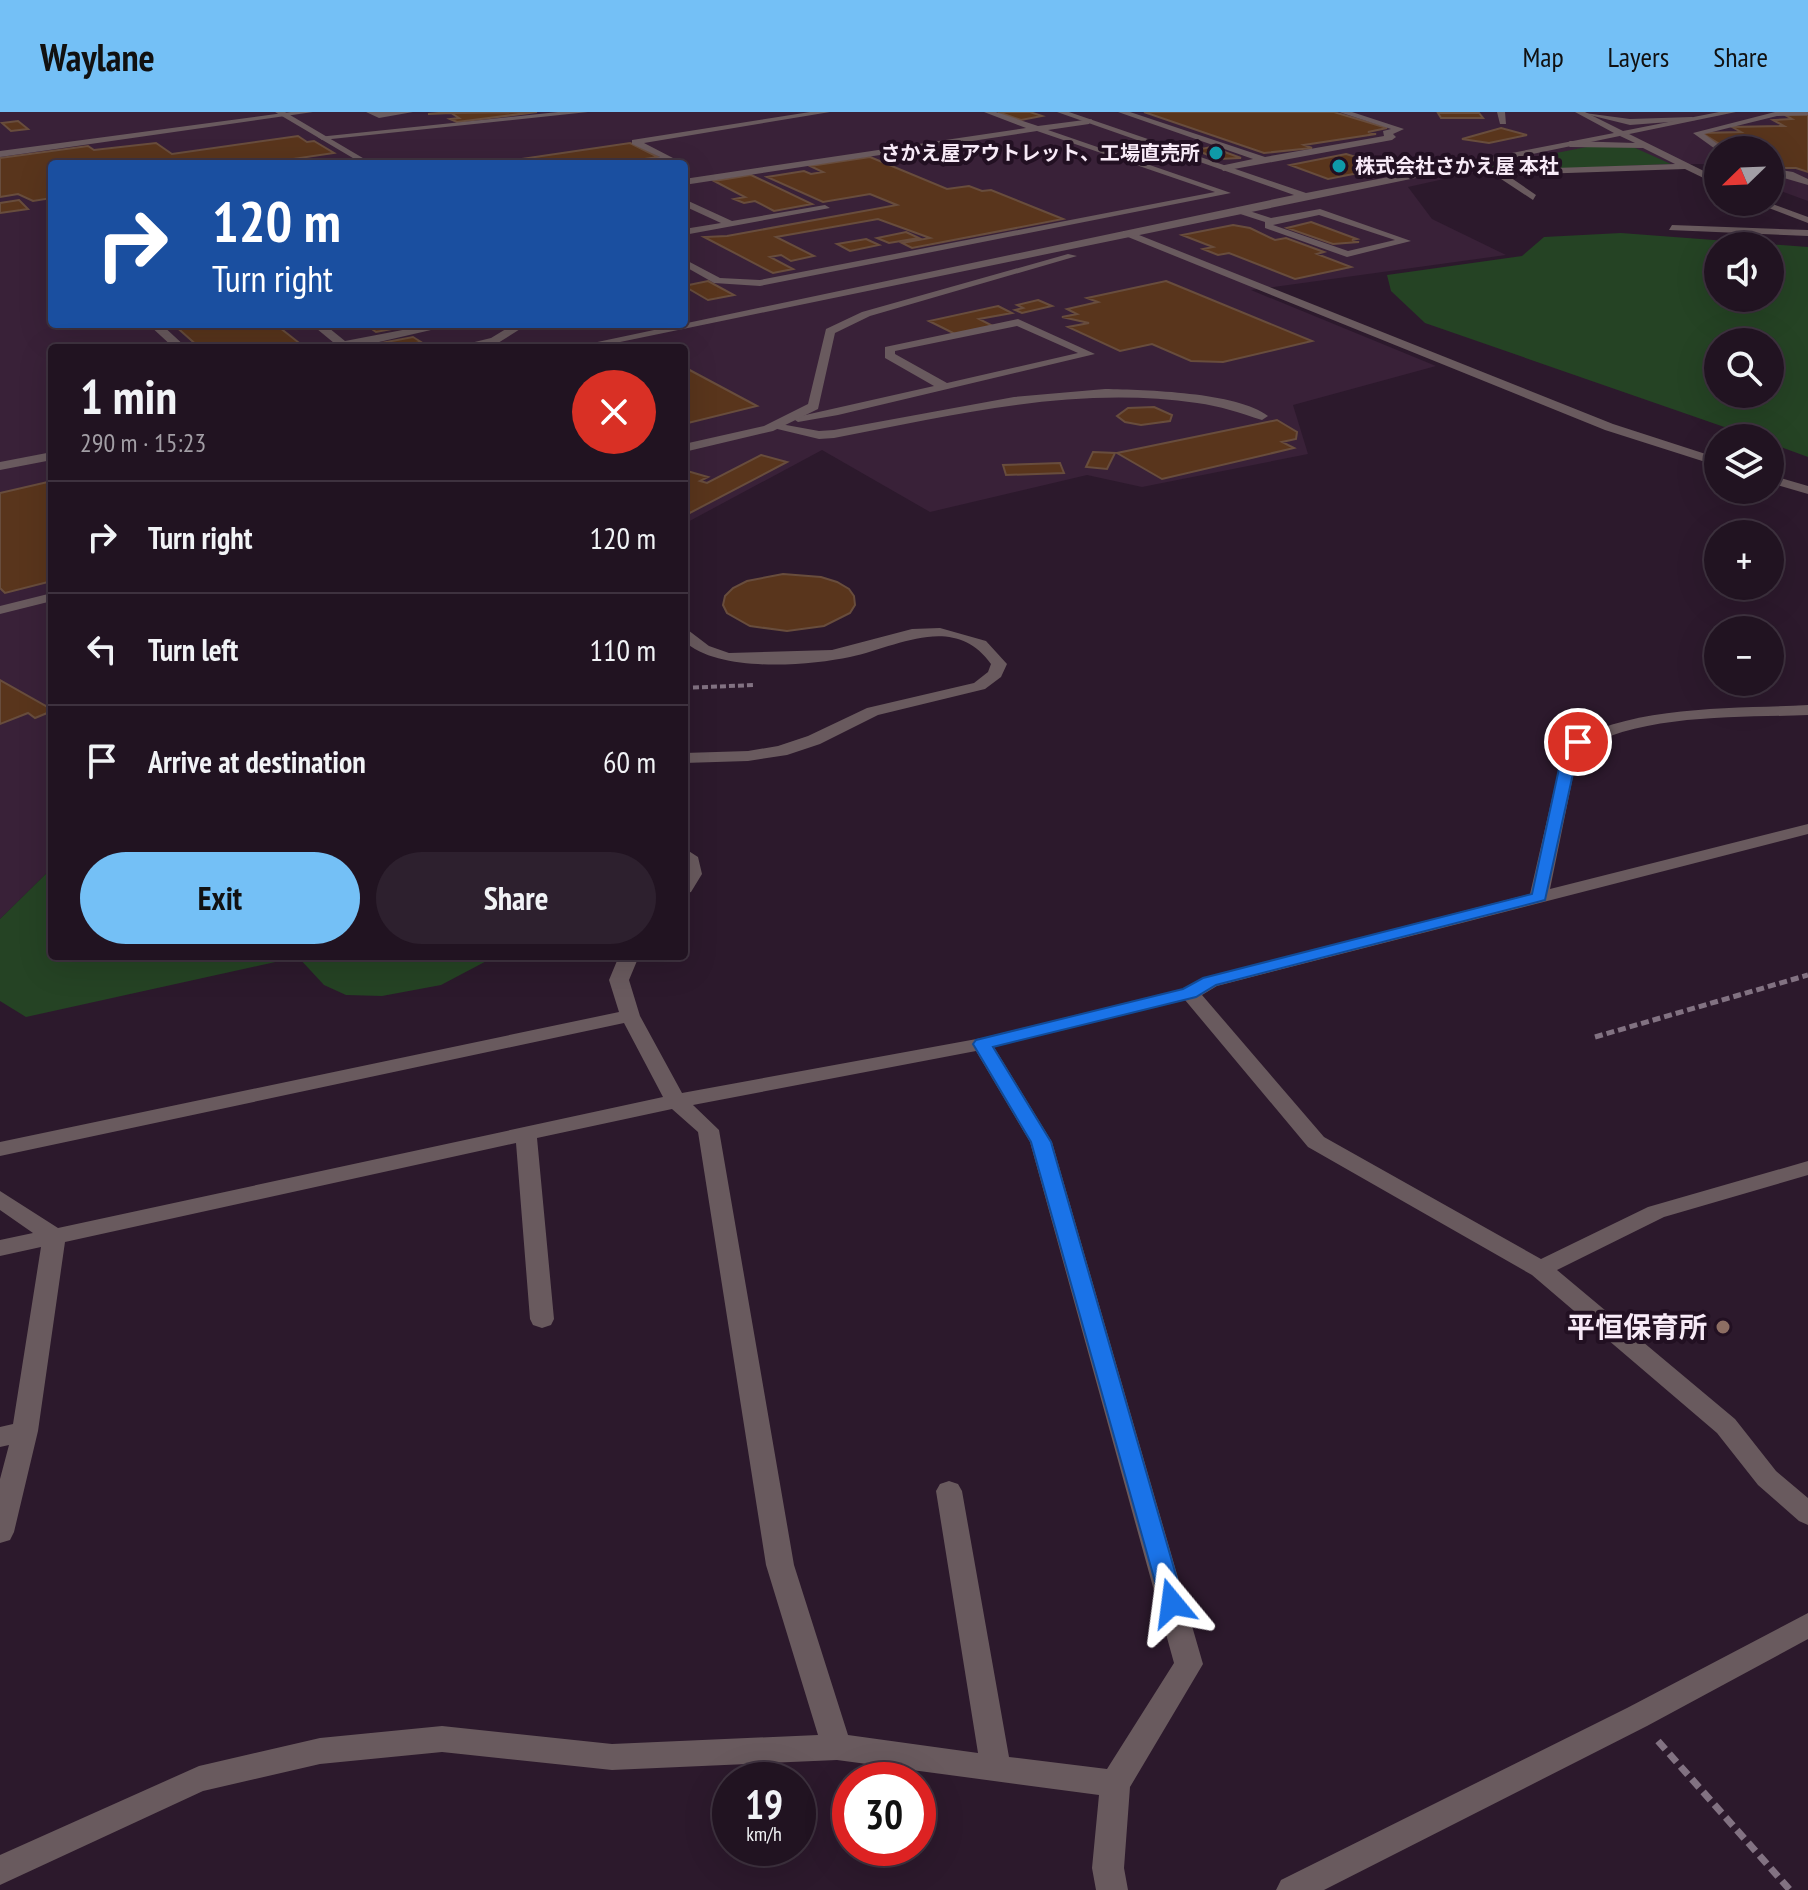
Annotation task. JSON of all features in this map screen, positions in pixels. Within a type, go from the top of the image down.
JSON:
[{"type":"street","points":[[0,154],[309,112]]},
{"type":"street","points":[[370,112],[379,116],[409,112]]},
{"type":"street","points":[[322,137],[584,112]]},
{"type":"street","points":[[658,160],[669,158],[635,142],[826,112]]},
{"type":"street","points":[[688,264],[718,281],[769,282],[1226,193],[988,112]]},
{"type":"street","points":[[1061,112],[1305,196]]},
{"type":"street","points":[[1122,112],[1264,160]]},
{"type":"street","points":[[1223,168],[1392,137],[1386,133],[1400,129],[1343,112]]},
{"type":"street","points":[[1580,112],[1630,122],[1692,120]]},
{"type":"street","points":[[1580,112],[1704,175]]},
{"type":"street","points":[[688,325],[1102,237],[1732,112]]},
{"type":"street","points":[[1704,138],[1697,133],[1777,114],[1808,113]]},
{"type":"street","points":[[282,114],[362,160]]},
{"type":"street","points":[[688,181],[1089,121]]},
{"type":"street","points":[[1570,144],[1619,143],[1656,150]]},
{"type":"street","points":[[1533,197],[1497,173],[1686,166]]},
{"type":"street","points":[[1784,173],[1808,182]]},
{"type":"street","points":[[688,204],[731,224]]},
{"type":"street","points":[[688,231],[825,208]]},
{"type":"street","points":[[1237,210],[1270,221],[1320,212],[1406,241],[1347,254],[1268,226],[1270,221]]},
{"type":"street","points":[[1784,211],[1808,220]]},
{"type":"street","points":[[1672,228],[1808,233]]},
{"type":"street","points":[[1126,233],[1609,427],[1704,458]]},
{"type":"street","points":[[798,418],[814,406],[830,331],[866,314],[1080,254],[1102,237]]},
{"type":"street","points":[[688,447],[775,427],[798,418],[946,387],[1089,354],[1018,322],[889,349],[889,356],[946,387]]},
{"type":"street","points":[[158,328],[176,344]]},
{"type":"street","points":[[322,328],[342,344]]},
{"type":"street","points":[[355,344],[432,328]]},
{"type":"street","points":[[478,344],[494,341],[515,328]]},
{"type":"street","points":[[653,328],[658,331]]},
{"type":"street","points":[[595,344],[672,328]]},
{"type":"street","points":[[775,427],[819,435],[834,434],[1022,399],[1116,392],[1221,403],[1262,416]]},
{"type":"street","points":[[0,466],[48,457]]},
{"type":"street","points":[[1784,483],[1808,490]]},
{"type":"street","points":[[0,610],[48,598]]},
{"type":"street","points":[[688,637],[695,645],[711,654],[729,658],[838,654],[904,634],[928,632],[971,639],[987,647],[999,664],[995,674],[979,686],[873,711],[814,740],[781,751],[748,756],[688,758]]},
{"type":"street","points":[[1539,897],[1570,750],[1578,742],[1601,732],[1650,723],[1808,710]]},
{"type":"street","points":[[0,1248],[676,1101],[982,1044],[1190,993],[1210,982],[1808,829]]},
{"type":"street","points":[[688,856],[693,874],[688,882]]},
{"type":"street","points":[[627,960],[619,980],[630,1016],[676,1101],[708,1130],[780,1565],[837,1747]]},
{"type":"street","points":[[1190,993],[1316,1142],[1540,1269],[1726,1426],[1767,1478],[1808,1514]]},
{"type":"street","points":[[0,1149],[630,1016]]},
{"type":"street","points":[[982,1044],[1041,1142],[1189,1664],[1115,1784],[1108,1868],[1112,1890]]},
{"type":"street","points":[[526,1133],[542,1319]]},
{"type":"street","points":[[1540,1269],[1656,1212],[1808,1168]]},
{"type":"street","points":[[0,1199],[54,1236]]},
{"type":"street","points":[[0,1532],[13,1434],[54,1236]]},
{"type":"street","points":[[949,1491],[996,1768]]},
{"type":"street","points":[[1292,1890],[1637,1717],[1808,1625]]},
{"type":"street","points":[[0,1870],[199,1779],[320,1751],[442,1739],[612,1757],[837,1747],[1115,1784]]},
{"type":"path","points":[[1595,1037],[1808,975]]},
{"type":"path","points":[[1637,1717],[1790,1890]]},
{"type":"shaded area","points":[[0,112],[1808,112],[1808,201],[1784,192],[1784,136],[1704,136],[1704,164],[1480,171],[1408,187],[1432,219],[1506,255],[1251,290],[1436,366],[1293,405],[1308,454],[1142,487],[1087,475],[930,512],[822,450],[688,522],[688,344],[48,344],[48,872],[0,919]]},
{"type":"green space","points":[[1597,145],[1633,147],[1671,164],[1501,171],[1489,166]]},
{"type":"green space","points":[[1621,233],[1704,239],[1704,312],[1784,312],[1784,245],[1808,247],[1808,457],[1784,448],[1784,424],[1716,424],[1425,323],[1391,291],[1387,275],[1522,256],[1544,237]]},
{"type":"green space","points":[[48,872],[48,960],[284,960],[26,1017],[0,1001],[0,919]]},
{"type":"green space","points":[[301,960],[488,960],[441,985],[382,996],[346,995],[324,985]]},
{"type":"building","points":[[449,112],[537,112],[457,122],[450,119],[459,118],[451,113],[428,114]]},
{"type":"building","points":[[998,112],[1030,112],[1042,116],[1021,120]]},
{"type":"building","points":[[1144,112],[1334,112],[1387,128],[1368,132],[1376,134],[1304,145],[1312,148],[1264,153]]},
{"type":"building","points":[[1438,113],[1479,113],[1483,118],[1441,118]]},
{"type":"building","points":[[1785,115],[1808,115],[1808,172],[1784,168],[1784,136],[1707,136],[1702,133],[1741,132],[1732,127],[1784,126],[1773,120],[1792,119]]},
{"type":"building","points":[[18,121],[28,129],[11,131],[2,123]]},
{"type":"building","points":[[1501,128],[1527,135],[1489,143],[1462,139]]},
{"type":"building","points":[[298,136],[334,153],[286,160],[48,160],[48,199],[33,201],[18,194],[0,197],[0,158],[88,146],[94,150],[156,143],[172,154]]},
{"type":"building","points":[[630,143],[658,157],[638,160],[515,160]]},
{"type":"building","name":"さかえ屋アウトレット、工場直売所","points":[[1211,147],[1241,158],[1218,159],[1196,150]]},
{"type":"building","name":"株式会社さかえ屋 本社","points":[[1346,154],[1389,167],[1328,179],[1290,165]]},
{"type":"building","points":[[870,157],[947,189],[969,186],[982,191],[991,190],[1063,219],[912,248],[902,243],[930,238],[878,219],[776,237],[814,256],[791,261],[781,255],[770,257],[793,269],[773,273],[704,237],[727,236],[897,205],[870,194],[823,202],[767,177],[804,171],[811,174],[823,172],[810,166]]},
{"type":"building","points":[[751,175],[812,204],[774,211],[755,201],[744,203],[734,199],[745,197],[714,181]]},
{"type":"building","points":[[19,200],[28,209],[0,213],[0,203]]},
{"type":"building","points":[[1311,222],[1359,242],[1333,244],[1287,228]]},
{"type":"building","points":[[1233,225],[1250,228],[1275,240],[1286,238],[1324,252],[1317,254],[1351,267],[1295,279],[1229,253],[1218,255],[1203,249],[1213,247],[1182,235]]},
{"type":"building","points":[[906,232],[919,238],[889,243],[877,238]]},
{"type":"building","points":[[866,239],[879,245],[850,251],[837,244]]},
{"type":"building","points":[[708,281],[734,295],[708,300],[688,288],[688,285]]},
{"type":"building","points":[[1166,281],[1312,341],[1223,362],[1191,361],[1152,344],[1120,351],[1068,327],[1089,323],[1062,317],[1077,314],[1067,309],[1098,302],[1087,298]]},
{"type":"building","points":[[1038,300],[1052,306],[1022,313],[1015,310],[1023,308],[1017,305]]},
{"type":"building","points":[[998,306],[1012,313],[979,319],[993,326],[955,334],[929,321]]},
{"type":"building","points":[[178,328],[280,328],[300,344],[196,344]]},
{"type":"building","points":[[370,328],[398,328],[376,332]]},
{"type":"building","points":[[413,337],[421,342],[411,344],[376,344]]},
{"type":"building","points":[[688,369],[757,406],[688,423]]},
{"type":"building","points":[[1154,407],[1172,415],[1170,421],[1141,425],[1125,422],[1117,416],[1128,408]]},
{"type":"building","points":[[1277,420],[1297,432],[1296,439],[1282,442],[1294,448],[1162,479],[1117,453]]},
{"type":"building","points":[[1093,452],[1115,453],[1107,469],[1086,467]]},
{"type":"building","points":[[761,455],[787,462],[688,514],[688,471],[708,477],[700,481],[707,483]]},
{"type":"building","points":[[1060,463],[1064,473],[1006,475],[1003,465]]},
{"type":"building","points":[[48,482],[48,582],[5,593],[0,588],[0,493]]},
{"type":"building","points":[[783,574],[821,577],[837,582],[849,589],[855,605],[850,613],[824,626],[787,631],[750,626],[727,613],[723,605],[725,596],[733,588],[747,581]]},
{"type":"building","points":[[0,680],[48,705],[48,713],[35,718],[28,713],[0,724]]},
{"type":"place","name":"さかえ屋アウトレット、工場直売所","points":[[1216,153]]},
{"type":"place","name":"株式会社さかえ屋 本社","points":[[1339,166]]},
{"type":"place","name":"平恒保育所","points":[[1723,1327]]},
{"type":"route","points":[[1172,1603],[1041,1142],[982,1044],[1190,993],[1210,982],[1539,897],[1570,750],[1578,742]]}]
